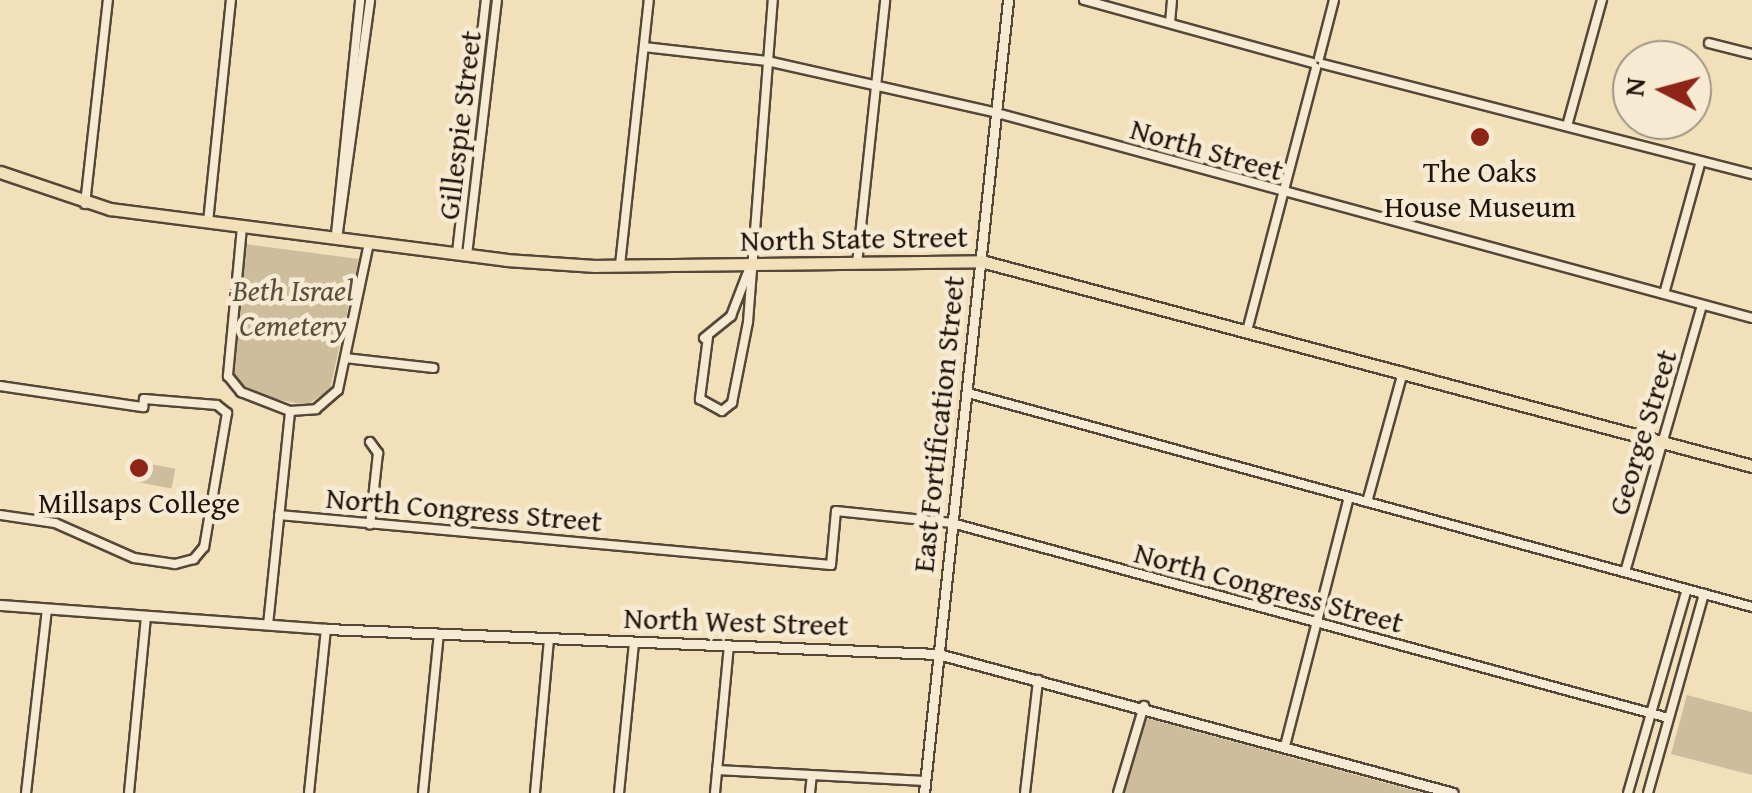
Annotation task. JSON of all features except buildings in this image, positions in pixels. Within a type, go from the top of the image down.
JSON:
[{"type":"main road","name":"North State Street","points":[[0,172],[85,204],[242,228],[462,254],[620,265],[981,261],[1752,466]]},
{"type":"street","points":[[85,204],[108,0]]},
{"type":"street","points":[[208,222],[232,0]]},
{"type":"street","points":[[337,238],[334,221],[360,0]]},
{"type":"street","points":[[337,238],[370,0]]},
{"type":"street","name":"Gillespie Street","points":[[462,254],[486,0]]},
{"type":"street","name":"Gillespie Street","points":[[462,254],[497,0]]},
{"type":"street","points":[[620,265],[649,0]]},
{"type":"street","points":[[750,264],[730,316],[706,338],[700,400],[722,411],[732,404],[748,322],[773,0]]},
{"type":"street","points":[[857,264],[885,0]]},
{"type":"street","name":"East Fortification Street","points":[[924,793],[1008,0]]},
{"type":"street","points":[[1084,0],[1752,174]]},
{"type":"street","points":[[1170,24],[1172,0]]},
{"type":"street","points":[[1247,331],[1334,0]]},
{"type":"street","points":[[1567,126],[1602,0]]},
{"type":"street","points":[[356,27],[367,28]]},
{"type":"street","points":[[1712,43],[1752,54]]},
{"type":"street","name":"North Street","points":[[644,47],[766,61],[997,113],[1283,194],[1752,318]]},
{"type":"street","points":[[1664,294],[1701,160]]},
{"type":"street","points":[[242,228],[227,368],[235,388],[290,411],[306,412],[338,390],[369,242]]},
{"type":"street","name":"George Street","points":[[1625,572],[1702,305]]},
{"type":"street","points":[[344,358],[432,368]]},
{"type":"street","points":[[1367,502],[1403,372]]},
{"type":"street","points":[[0,386],[143,407],[144,399],[217,405],[227,413],[204,547],[194,559],[175,564],[134,558],[55,524],[0,515]]},
{"type":"street","points":[[968,392],[1752,607]]},
{"type":"street","points":[[268,625],[290,411]]},
{"type":"street","points":[[370,442],[378,453],[370,524]]},
{"type":"street","points":[[1285,746],[1348,497]]},
{"type":"street","name":"North Congress Street","points":[[278,515],[830,565],[836,511],[952,523],[1668,718]]},
{"type":"street","points":[[1628,793],[1687,589]]},
{"type":"street","points":[[1648,793],[1704,594]]},
{"type":"street","name":"North West Street","points":[[0,605],[326,629],[938,654],[1144,706],[1454,793]]},
{"type":"street","points":[[26,793],[47,610]]},
{"type":"street","points":[[129,793],[146,617]]},
{"type":"street","points":[[309,793],[326,629]]},
{"type":"street","points":[[423,793],[439,634]]},
{"type":"street","points":[[535,793],[549,639]]},
{"type":"street","points":[[620,793],[634,642]]},
{"type":"street","points":[[715,793],[729,646]]},
{"type":"street","points":[[1025,793],[1038,680]]},
{"type":"street","points":[[1118,793],[1144,706]]},
{"type":"street","points":[[717,770],[925,781]]},
{"type":"street","points":[[810,793],[812,775]]},
{"type":"green space","name":"Beth Israel Cemetery","points":[[245,244],[359,259],[330,389],[307,405],[264,397],[234,379]]},
{"type":"green space","points":[[140,462],[175,469],[172,489],[136,482]]},
{"type":"green space","points":[[1687,695],[1752,712],[1752,775],[1671,754]]},
{"type":"green space","points":[[1146,718],[1423,793],[1124,793]]},
{"type":"place","name":"The Oaks House Museum","points":[[1480,137]]},
{"type":"place","name":"Millsaps College","points":[[139,468]]}]
